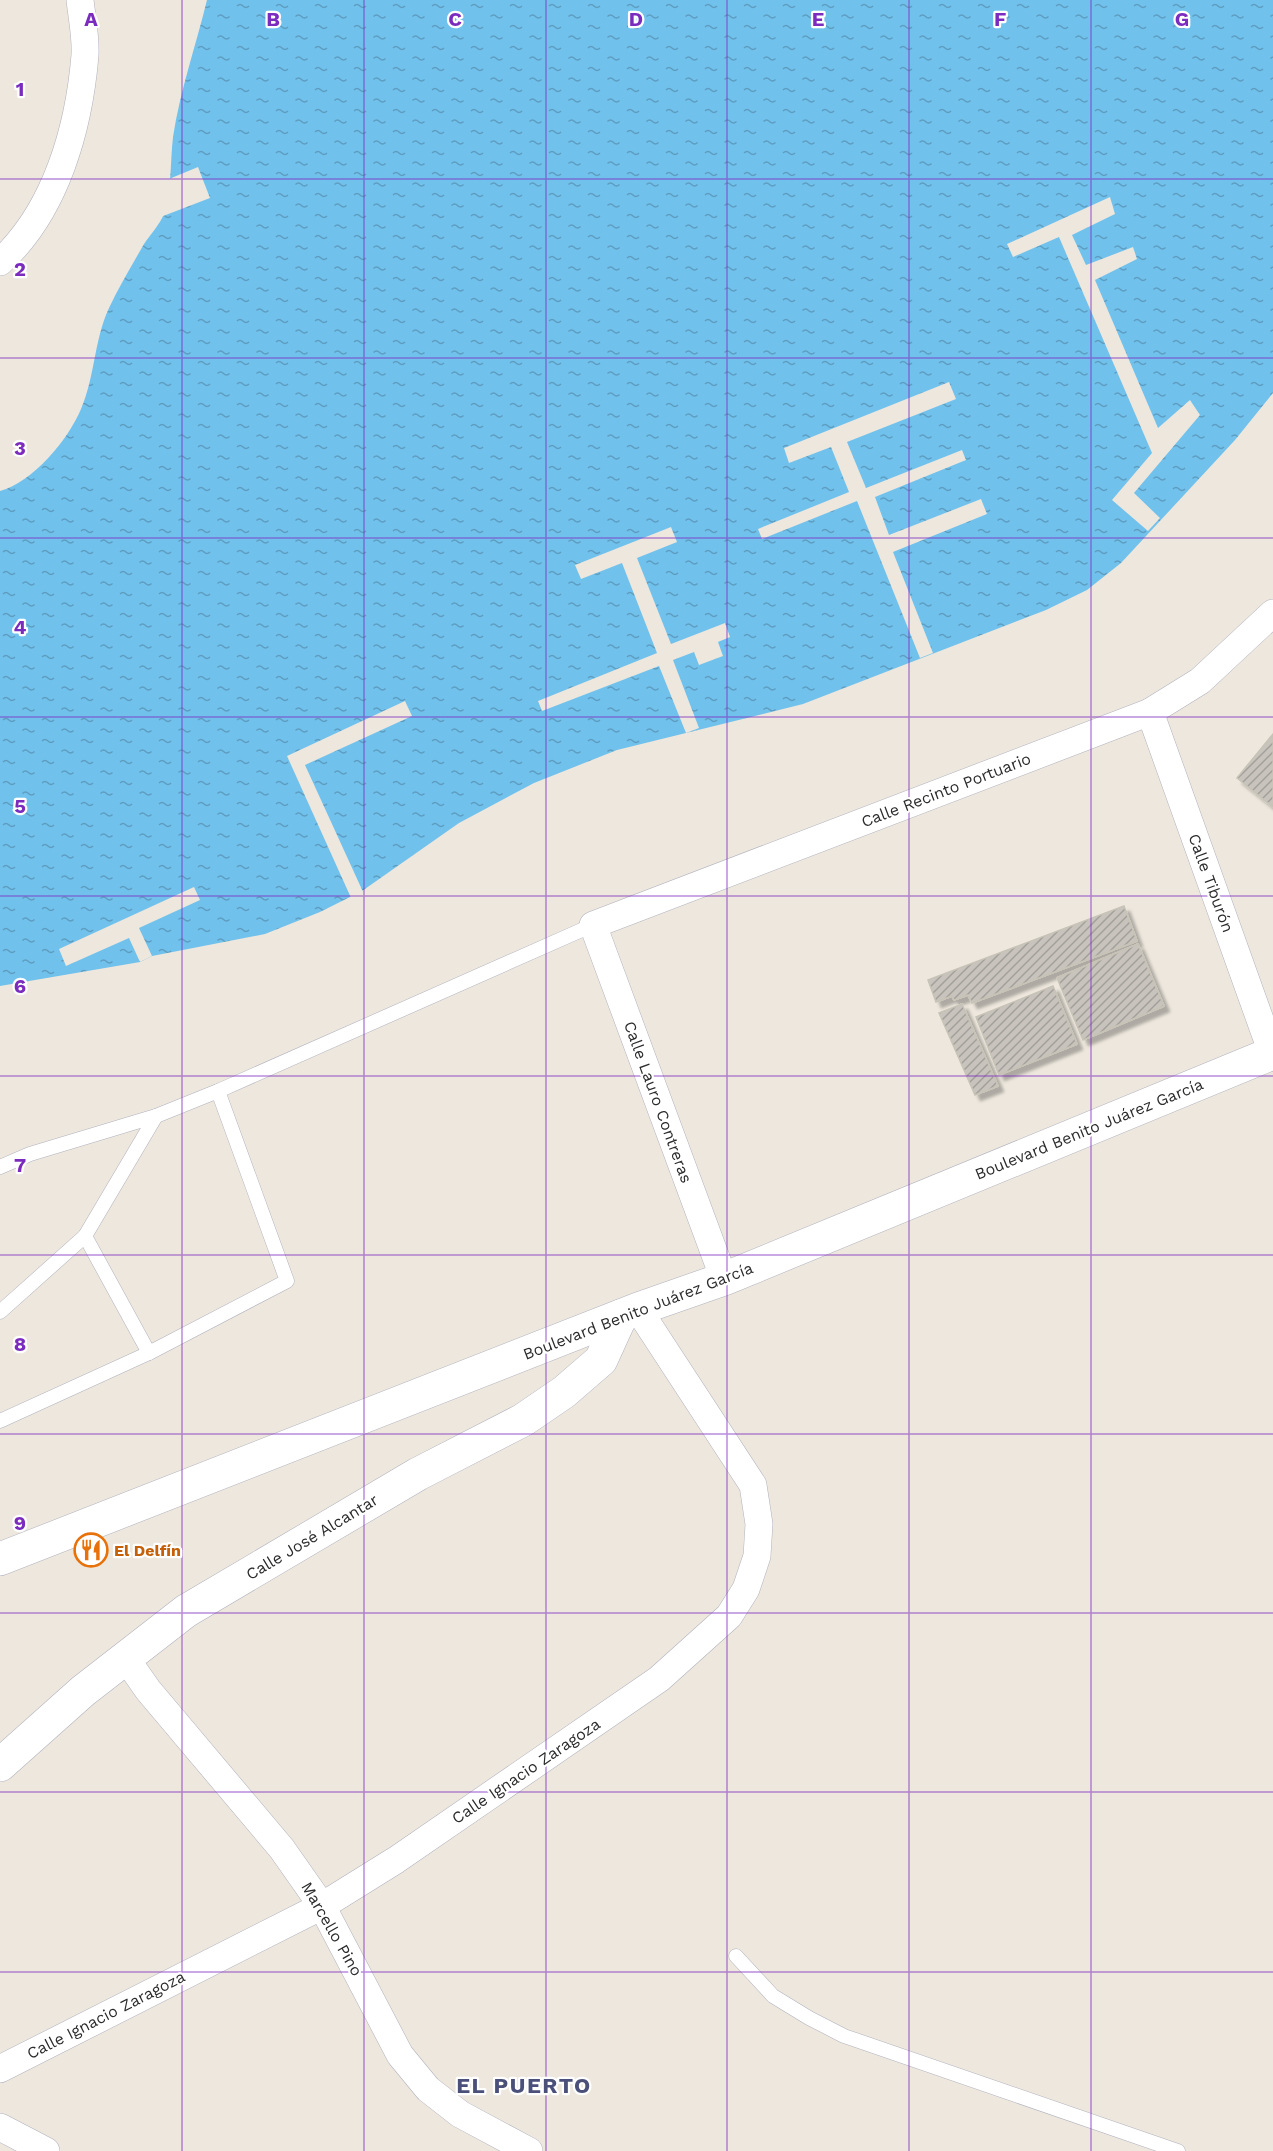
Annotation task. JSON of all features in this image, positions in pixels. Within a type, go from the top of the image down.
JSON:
[{"type":"street","points":[[0,262],[33,222],[58,177],[75,118],[85,53],[80,0]]},
{"type":"street","name":"Calle Recinto Portuario","points":[[592,925],[1150,712],[1200,681],[1273,613]]},
{"type":"street","name":"Calle Tiburón","points":[[1150,712],[1273,1053]]},
{"type":"street","name":"Calle Lauro Contreras","points":[[592,925],[724,1279]]},
{"type":"street","name":"Boulevard Benito Juárez García","points":[[3,1552],[629,1313],[724,1279],[1273,1053]]},
{"type":"street","name":"Calle José Alcantar","points":[[0,1765],[40,1728],[125,1657],[186,1611],[418,1474],[523,1420],[564,1392],[601,1360],[629,1313]]},
{"type":"street","name":"Calle Ignacio Zaragoza","points":[[0,2069],[322,1906],[396,1860],[659,1679],[729,1616],[746,1589],[757,1557],[759,1524],[753,1485],[629,1313]]},
{"type":"street","name":"Marcello Pino","points":[[125,1657],[148,1690],[282,1849],[322,1906],[400,2055],[428,2089],[460,2114],[529,2151]]},
{"type":"street","points":[[0,2127],[46,2151]]},
{"type":"lane","points":[[0,1167],[30,1154],[156,1116],[218,1091],[592,925]]},
{"type":"lane","points":[[0,1421],[149,1353],[286,1281],[218,1091]]},
{"type":"lane","points":[[0,1312],[85,1236],[156,1116]]},
{"type":"lane","points":[[85,1236],[149,1353]]},
{"type":"lane","points":[[736,1956],[773,1995],[809,2018],[844,2036],[1178,2151]]},
{"type":"water","points":[[207,0],[1273,0],[1273,393],[1235,440],[1121,563],[1087,590],[1046,610],[803,704],[617,750],[534,783],[459,823],[362,891],[320,912],[265,934],[152,956],[140,962],[0,986],[0,491],[25,479],[37,469],[68,434],[86,397],[100,333],[109,308],[144,244],[164,214],[176,120]]},
{"type":"pier","points":[[198,167],[210,198],[158,218],[169,179]]},
{"type":"pier","points":[[1110,197],[1115,214],[1072,235],[1086,265],[1133,247],[1137,259],[1095,280],[1158,428],[1190,400],[1200,415],[1134,493],[1160,518],[1148,531],[1112,500],[1152,453],[1059,237],[1013,257],[1007,244]]},
{"type":"pier","points":[[949,382],[956,399],[847,442],[866,488],[962,450],[966,460],[875,497],[889,535],[981,499],[987,514],[893,552],[933,653],[920,658],[857,501],[762,539],[758,529],[849,492],[831,447],[789,463],[784,448]]},
{"type":"pier","points":[[671,527],[677,542],[637,558],[671,644],[725,623],[730,637],[718,642],[723,656],[699,665],[694,652],[673,660],[699,728],[686,733],[659,666],[542,711],[538,701],[657,653],[622,563],[581,579],[575,565]]},
{"type":"pier","points":[[405,701],[412,716],[305,765],[364,894],[352,900],[287,756]]},
{"type":"pier","points":[[194,887],[200,900],[139,928],[152,956],[140,962],[129,938],[66,966],[59,949]]},
{"type":"building","points":[[1273,734],[1273,807],[1237,778]]},
{"type":"building","points":[[1124,906],[1137,941],[972,1003],[968,995],[954,1000],[952,996],[936,1002],[928,980]]},
{"type":"building","points":[[1138,944],[1164,1006],[1083,1040],[1057,978]]},
{"type":"building","points":[[1053,986],[1077,1044],[999,1075],[976,1017]]},
{"type":"building","points":[[962,1004],[998,1086],[975,1095],[939,1013]]},
{"type":"place","name":"El Delfín","points":[[91,1550]]},
{"type":"district","name":"EL PUERTO","points":[[524,2085]]}]
